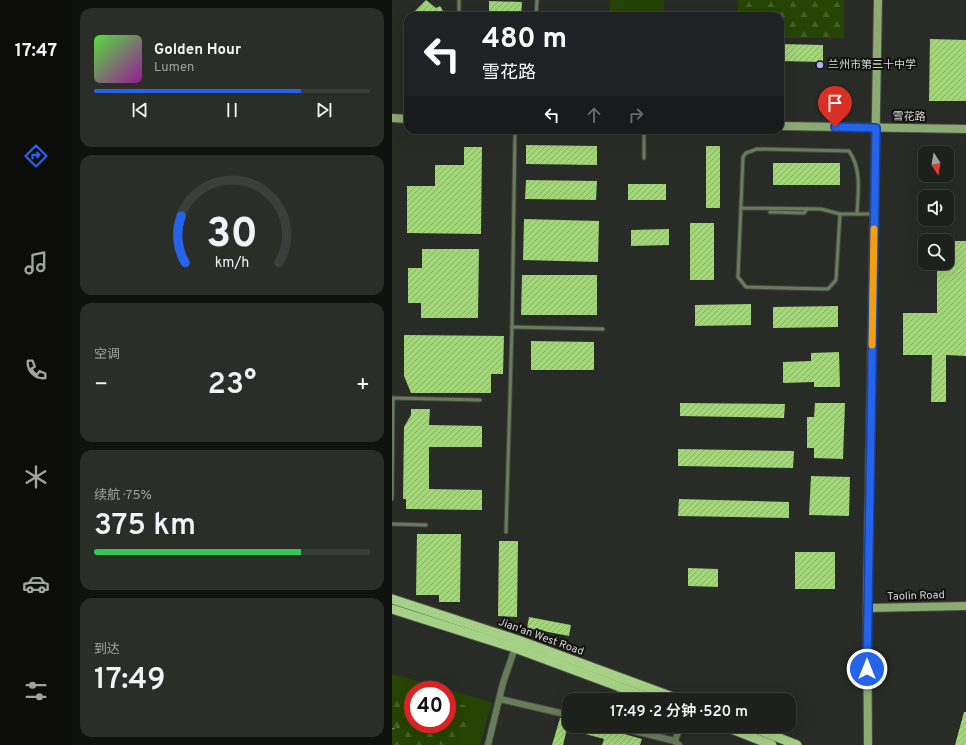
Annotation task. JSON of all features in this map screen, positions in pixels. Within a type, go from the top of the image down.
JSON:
[{"type":"main road","name":"Jian'an West Road","points":[[392,598],[516,644],[660,693]]},
{"type":"main road","name":"Jian'an West Road","points":[[392,609],[516,644],[637,693]]},
{"type":"main road","points":[[742,733],[772,745]]},
{"type":"main road","points":[[767,733],[797,745]]},
{"type":"street","points":[[868,745],[867,608],[878,0]]},
{"type":"street","points":[[392,118],[404,118]]},
{"type":"street","name":"雪花路","points":[[784,126],[966,129]]},
{"type":"street","name":"Taolin Road","points":[[867,608],[966,606]]},
{"type":"street","points":[[488,745],[503,682],[516,644]]},
{"type":"street","points":[[500,699],[562,713]]},
{"type":"street","points":[[640,733],[677,743],[679,733]]},
{"type":"lane","points":[[459,0],[459,12]]},
{"type":"lane","points":[[536,12],[537,0]]},
{"type":"lane","points":[[506,532],[512,327],[515,134]]},
{"type":"lane","points":[[644,134],[644,158]]},
{"type":"lane","points":[[840,214],[836,280],[828,289],[746,287],[738,277],[743,158],[746,153],[757,149],[849,151],[856,160],[858,175],[858,214]]},
{"type":"lane","points":[[741,208],[821,209],[840,214],[875,214]]},
{"type":"lane","points":[[770,212],[804,213],[807,209]]},
{"type":"lane","points":[[512,327],[603,329]]},
{"type":"lane","points":[[392,499],[392,398],[480,400]]},
{"type":"lane","points":[[392,524],[426,524]]},
{"type":"lane","points":[[618,693],[621,687]]},
{"type":"path","points":[[392,729],[399,727]]},
{"type":"green space","points":[[610,0],[664,0],[664,12],[610,12]]},
{"type":"green space","points":[[738,0],[844,0],[844,38],[784,38],[784,12],[738,12]]},
{"type":"green space","points":[[392,674],[417,681],[404,681],[404,733],[456,733],[456,692],[492,702],[480,745],[392,745]]},
{"type":"green space","points":[[392,686],[404,689],[404,733],[456,733],[456,703],[472,707],[461,745],[392,745]]},
{"type":"building","points":[[426,0],[436,8],[440,6],[444,12],[416,12],[415,11]]},
{"type":"building","points":[[489,1],[522,2],[521,12],[489,12]]},
{"type":"building","points":[[930,39],[966,40],[966,101],[929,101]]},
{"type":"building","points":[[784,44],[823,45],[823,62],[784,61]]},
{"type":"building","points":[[526,145],[597,146],[597,165],[526,164]]},
{"type":"building","points":[[706,146],[720,146],[720,208],[706,208]]},
{"type":"building","points":[[464,147],[482,147],[481,234],[407,233],[407,186],[435,186],[435,165],[464,165]]},
{"type":"building","points":[[773,163],[840,163],[840,185],[773,185]]},
{"type":"building","points":[[526,180],[597,181],[596,200],[525,199]]},
{"type":"building","points":[[628,184],[666,184],[666,200],[628,200]]},
{"type":"building","points":[[524,219],[599,221],[598,262],[523,260]]},
{"type":"building","points":[[690,223],[714,223],[714,280],[690,280]]},
{"type":"building","points":[[669,229],[669,245],[631,246],[631,230]]},
{"type":"building","points":[[954,241],[966,241],[966,356],[946,355],[946,402],[931,402],[932,355],[903,355],[903,313],[937,313],[937,270],[954,270]]},
{"type":"building","points":[[422,249],[479,249],[478,318],[421,318],[421,303],[408,303],[408,268],[422,268]]},
{"type":"building","points":[[522,275],[597,275],[597,315],[521,315]]},
{"type":"building","points":[[751,304],[751,325],[695,326],[695,305]]},
{"type":"building","points":[[838,306],[838,327],[773,328],[773,307]]},
{"type":"building","points":[[404,335],[504,336],[503,374],[491,374],[491,393],[411,393],[404,376]]},
{"type":"building","points":[[531,341],[594,342],[594,370],[531,370]]},
{"type":"building","points":[[839,352],[840,387],[814,387],[814,382],[783,383],[783,362],[811,361],[811,353]]},
{"type":"building","points":[[680,403],[785,404],[784,418],[680,416]]},
{"type":"building","points":[[815,403],[845,403],[843,459],[814,458],[814,448],[807,448],[807,417],[814,417]]},
{"type":"building","points":[[411,409],[430,409],[429,425],[482,426],[482,447],[429,447],[429,489],[482,490],[482,510],[406,509],[406,499],[403,499],[404,427],[411,415]]},
{"type":"building","points":[[678,449],[794,451],[793,468],[678,466]]},
{"type":"building","points":[[811,476],[850,477],[849,516],[809,515]]},
{"type":"building","points":[[679,499],[789,502],[789,518],[678,516]]},
{"type":"building","points":[[417,534],[461,534],[460,602],[439,602],[439,595],[416,595]]},
{"type":"building","points":[[499,541],[518,541],[517,617],[498,616]]},
{"type":"building","points":[[795,552],[835,552],[835,589],[795,589]]},
{"type":"building","points":[[688,568],[718,569],[718,587],[688,586]]},
{"type":"building","points":[[529,617],[571,625],[569,636],[527,628]]},
{"type":"building","points":[[964,712],[966,712],[966,745],[955,745]]},
{"type":"building","points":[[560,718],[562,718],[562,733],[566,733],[563,745],[552,745]]},
{"type":"building","points":[[582,733],[621,733],[642,739],[640,745],[602,745],[604,739]]},
{"type":"slow traffic","points":[[872,345],[874,229]]},
{"type":"place","name":"兰州市第二十中学","points":[[820,65]]},
{"type":"route","points":[[835,127],[876,128],[867,669]]}]
